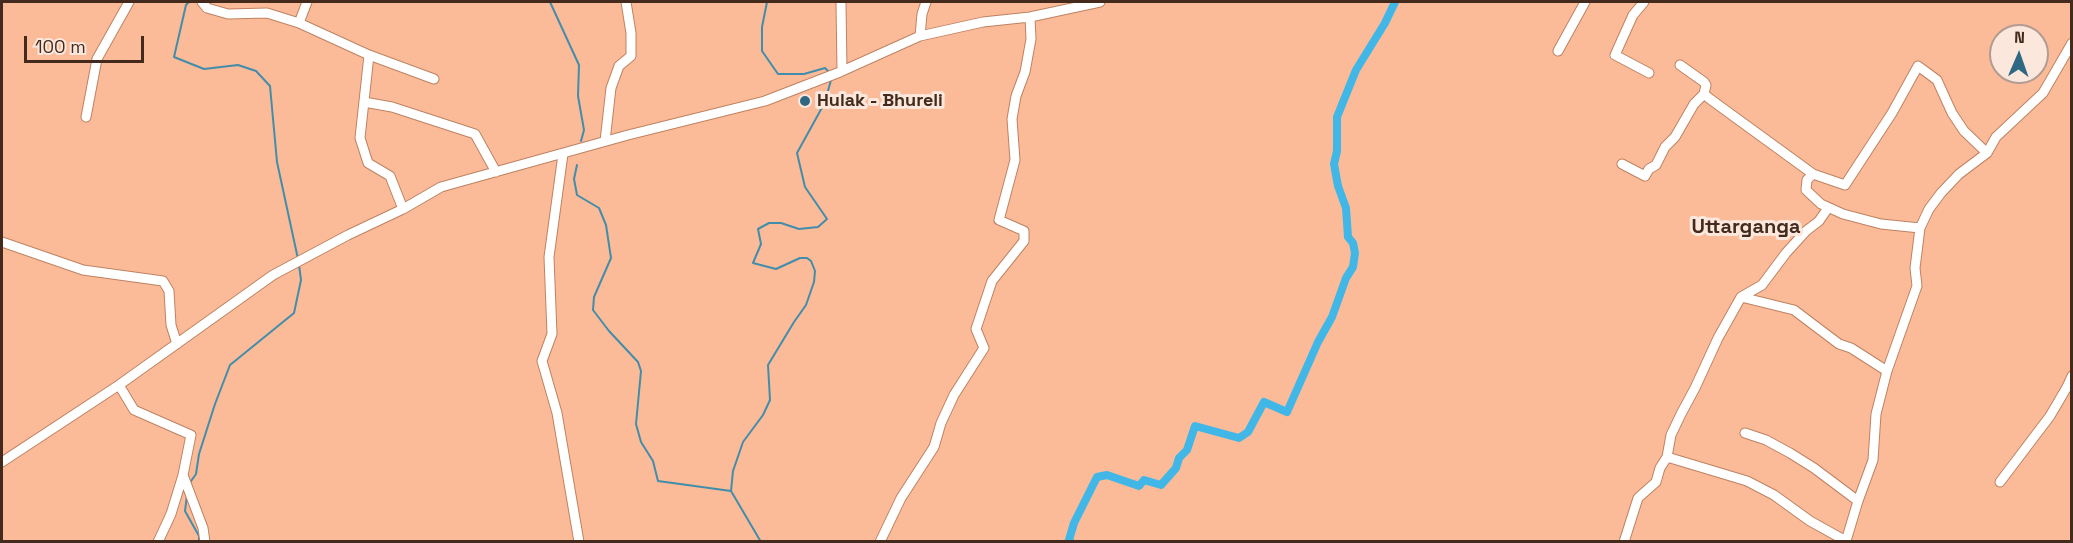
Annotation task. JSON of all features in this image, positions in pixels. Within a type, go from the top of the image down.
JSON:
[{"type":"street","points":[[86,117],[97,59],[129,2]]},
{"type":"street","points":[[202,2],[207,8],[228,14],[267,13],[298,23],[369,55],[434,79]]},
{"type":"street","points":[[298,23],[307,2]]},
{"type":"street","points":[[605,141],[611,88],[619,66],[631,56],[631,33],[626,2]]},
{"type":"street","points":[[841,2],[841,71]]},
{"type":"street","points":[[920,36],[922,14],[926,2]]},
{"type":"street","points":[[2,462],[119,385],[233,302],[289,267],[441,188],[605,141],[765,101],[789,93],[920,36],[983,22],[1030,17],[1100,2]]},
{"type":"street","points":[[1558,51],[1585,2]]},
{"type":"street","points":[[1644,2],[1633,15],[1615,56],[1649,73]]},
{"type":"street","points":[[880,542],[901,498],[934,447],[941,423],[954,395],[984,348],[976,329],[992,281],[1024,241],[1024,231],[999,220],[1015,160],[1012,119],[1016,96],[1025,72],[1030,39],[1030,17]]},
{"type":"street","points":[[1667,457],[1747,481],[1774,495],[1810,521],[1846,541],[1873,460],[1876,414],[1887,371],[1917,286],[1915,268],[1920,228],[1929,208],[1965,169],[1988,153],[1996,136],[2043,93],[2072,43]]},
{"type":"street","points":[[369,55],[360,138],[369,163],[390,176],[403,209]]},
{"type":"street","points":[[1622,164],[1645,176],[1649,169],[1656,165],[1665,147],[1675,137],[1694,104],[1704,94],[1706,85],[1704,82],[1680,65]]},
{"type":"street","points":[[1704,94],[1813,174],[1845,185],[1897,105],[1918,66],[1936,80],[1952,113],[1964,131],[1988,153]]},
{"type":"street","points":[[364,102],[392,107],[475,134],[496,172]]},
{"type":"street","points":[[568,153],[549,257],[552,334],[542,361],[557,413],[579,542]]},
{"type":"street","points":[[1813,174],[1807,180],[1806,190],[1828,208],[1881,224],[1920,228]]},
{"type":"street","points":[[1624,542],[1638,498],[1656,482],[1660,468],[1667,457],[1671,435],[1718,338],[1741,297],[1762,285],[1786,253],[1806,231],[1819,221],[1828,208]]},
{"type":"street","points":[[2,242],[83,270],[163,281],[169,291],[171,325],[177,344]]},
{"type":"street","points":[[1741,297],[1794,310],[1839,344],[1851,348],[1887,371]]},
{"type":"street","points":[[2000,482],[2050,416],[2072,376]]},
{"type":"street","points":[[119,385],[134,410],[191,435],[183,475],[171,514],[158,542]]},
{"type":"street","points":[[1745,433],[1766,440],[1790,453],[1858,501]]},
{"type":"street","points":[[183,475],[206,542]]},
{"type":"waterway","points":[[189,2],[186,5],[174,57],[204,69],[238,65],[256,71],[270,86],[277,162],[298,259]]},
{"type":"waterway","points":[[550,2],[579,65],[578,96],[584,130],[581,141]]},
{"type":"waterway","points":[[767,2],[762,27],[762,51],[778,74],[804,74],[825,68],[829,72]]},
{"type":"waterway","points":[[1071,542],[1069,540],[1074,523],[1097,477],[1107,475],[1139,486],[1144,480],[1161,485],[1176,468],[1179,458],[1187,450],[1195,426],[1239,438],[1248,432],[1264,402],[1287,412],[1318,342],[1332,317],[1346,278],[1353,267],[1355,253],[1353,243],[1348,237],[1346,208],[1338,186],[1334,164],[1337,151],[1337,117],[1356,70],[1395,2]]},
{"type":"waterway","points":[[761,542],[731,491],[733,471],[743,442],[763,415],[770,400],[768,365],[806,305],[814,282],[815,271],[811,261],[807,258],[800,258],[776,269],[753,263],[761,244],[758,229],[769,223],[781,223],[799,229],[818,227],[827,219],[805,187],[797,153],[824,104],[832,77]]},
{"type":"waterway","points":[[577,165],[574,179],[577,195],[599,208],[606,225],[611,258],[594,297],[593,310],[638,362],[641,371],[636,424],[641,442],[653,461],[658,481],[731,491]]},
{"type":"waterway","points":[[189,484],[196,474],[199,454],[230,365],[294,313],[301,280],[299,265]]},
{"type":"waterway","points":[[187,495],[185,511],[199,536],[199,542]]},
{"type":"place","name":"Hulak - Bhureli","points":[[805,101]]},
{"type":"district","name":"Uttarganga","points":[[1746,228]]}]
